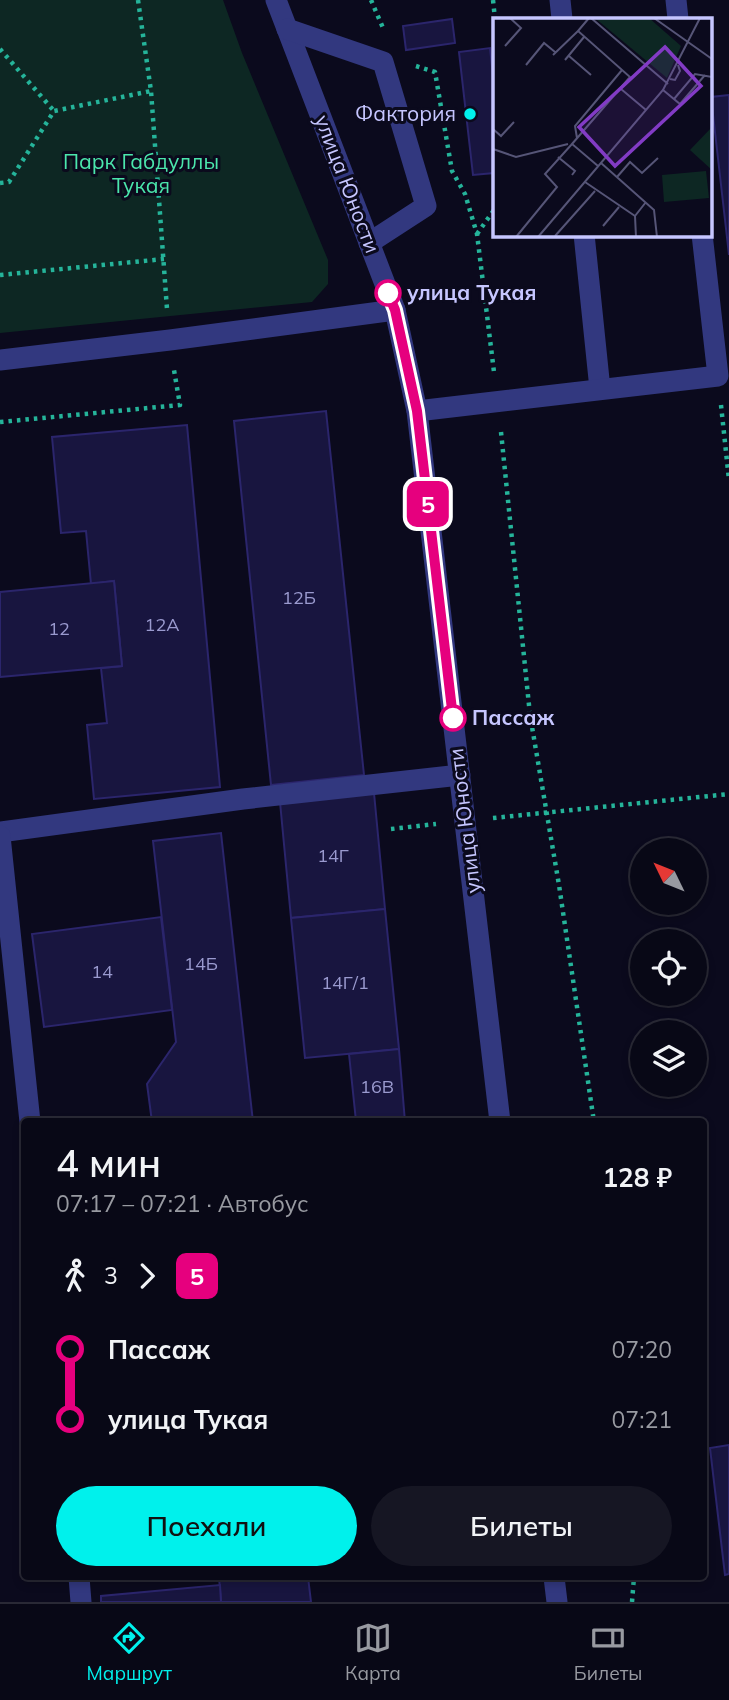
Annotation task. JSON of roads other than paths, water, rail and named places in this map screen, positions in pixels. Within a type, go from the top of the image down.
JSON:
[{"type":"street","name":"улица Юности","points":[[276,0],[395,310],[417,411],[500,1118]]},
{"type":"street","points":[[560,0],[562,18]]},
{"type":"street","points":[[676,0],[678,18]]},
{"type":"street","points":[[287,29],[383,62],[426,206],[369,243]]},
{"type":"street","points":[[584,236],[600,389]]},
{"type":"street","points":[[417,411],[718,376],[702,236]]},
{"type":"street","points":[[0,360],[395,310]]},
{"type":"street","points":[[30,1118],[0,834],[243,799],[460,775]]},
{"type":"street","points":[[79,1580],[81,1602]]},
{"type":"street","points":[[554,1580],[557,1602]]},
{"type":"place","name":"Фактория","points":[[470,114]]},
{"type":"place","name":"улица Тукая","points":[[388,293]]},
{"type":"place","name":"Пассаж","points":[[453,718]]},
{"type":"park label","name":"Парк Габдуллы Тукая","points":[[141,174]]}]
